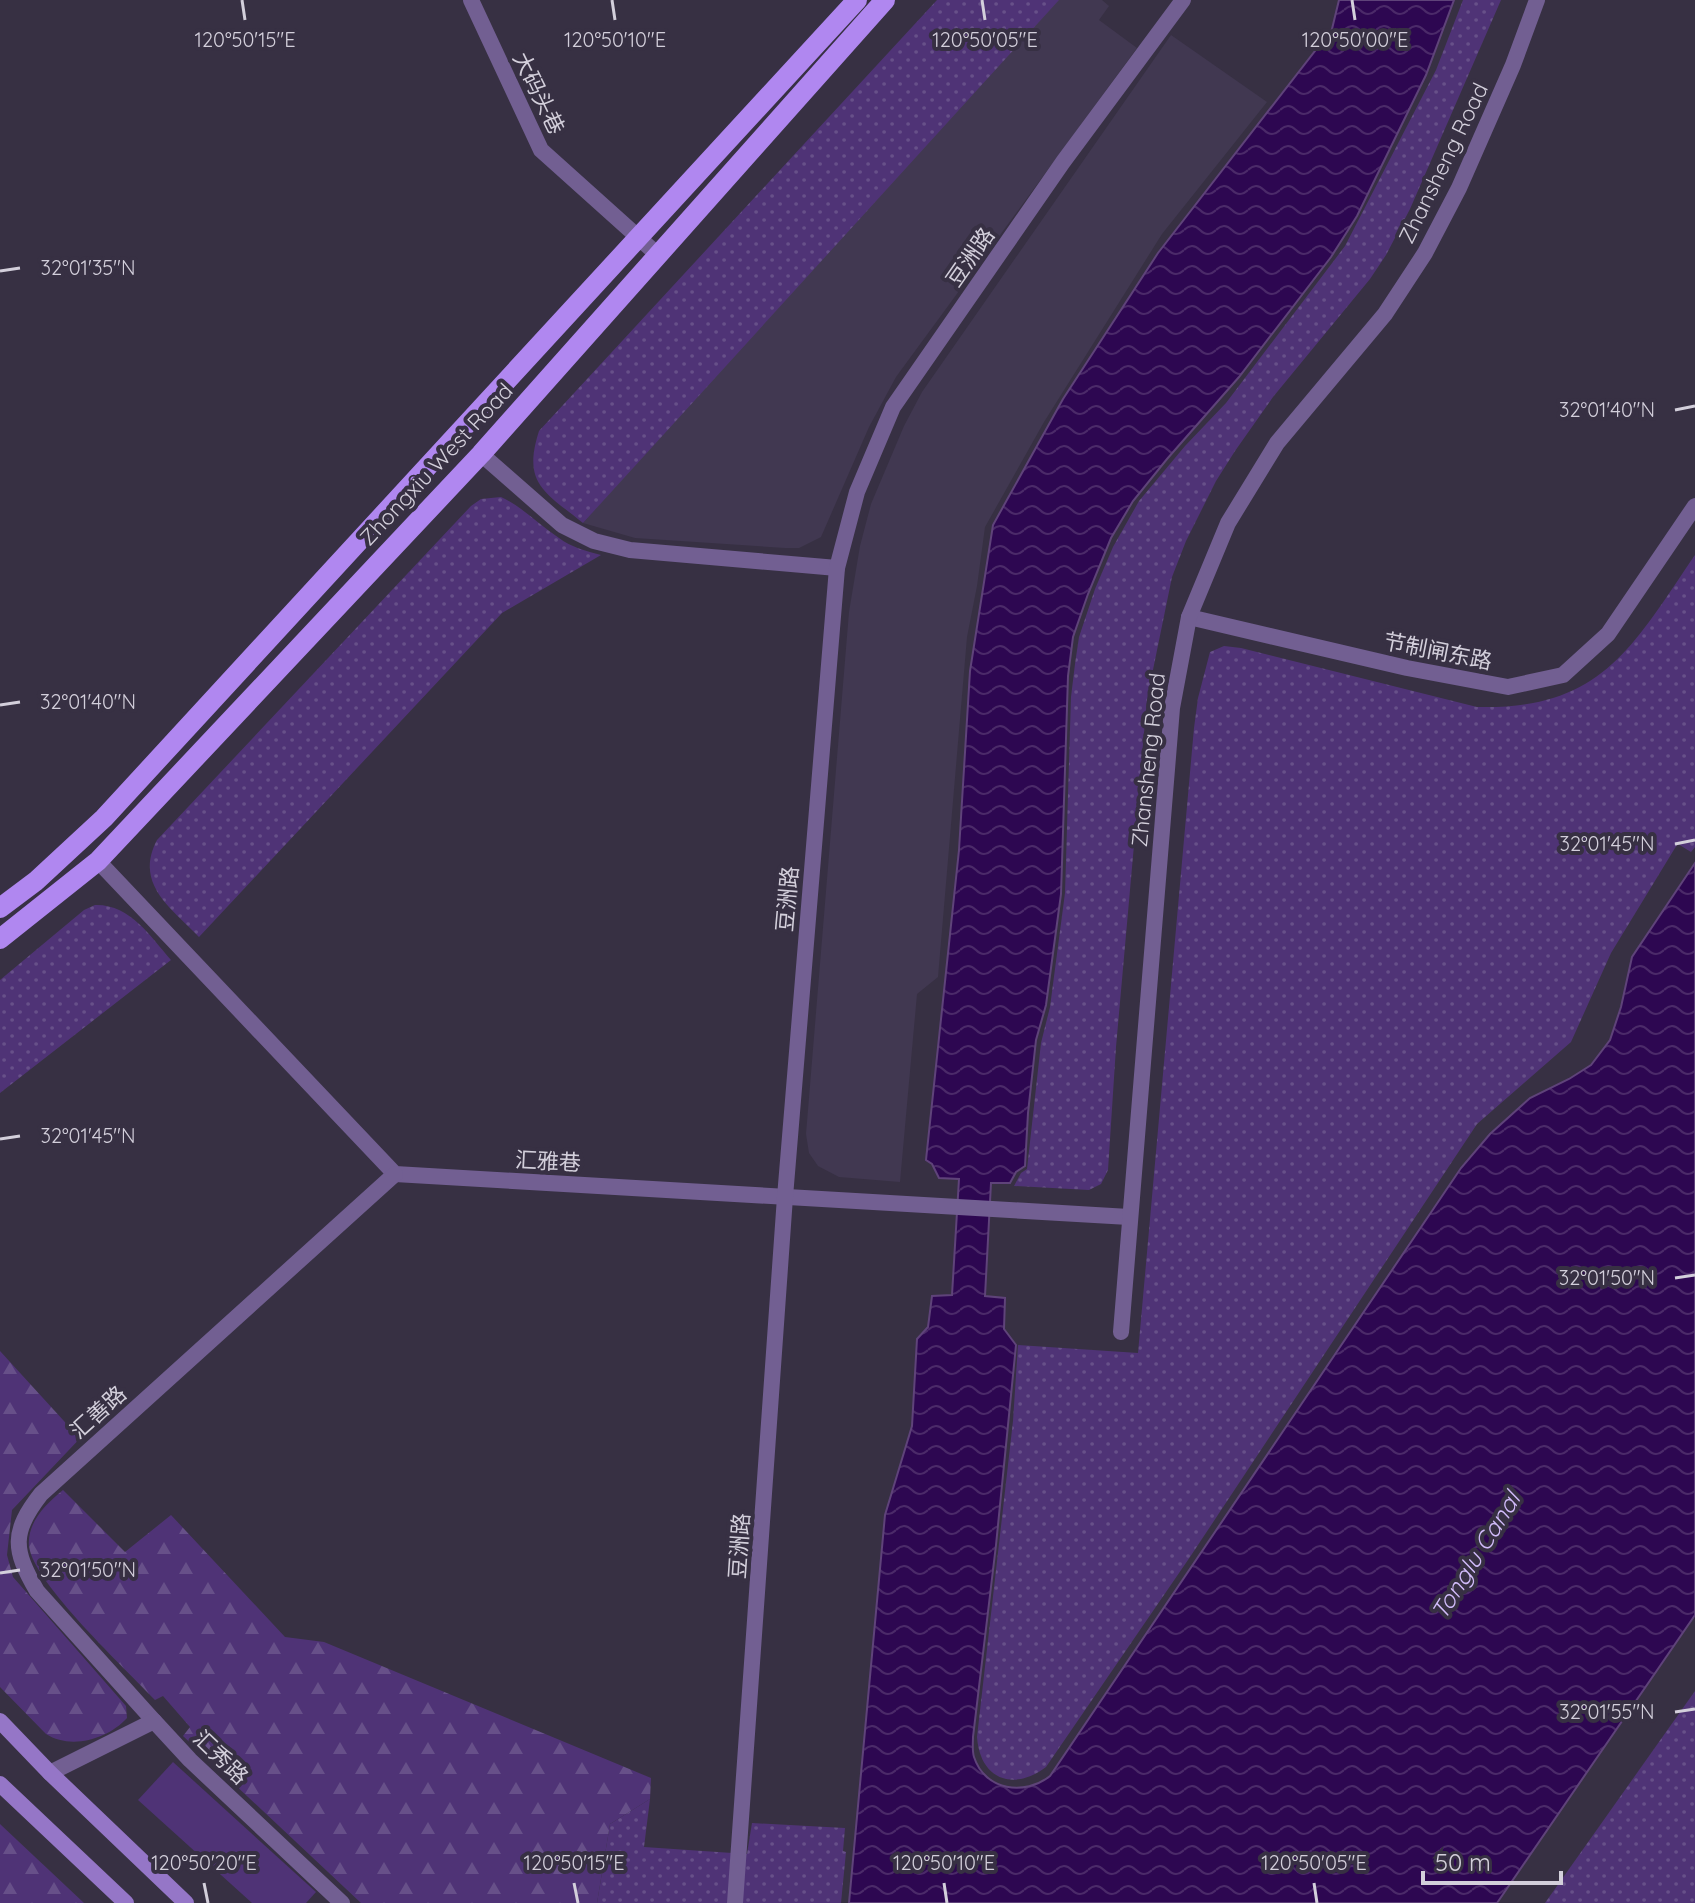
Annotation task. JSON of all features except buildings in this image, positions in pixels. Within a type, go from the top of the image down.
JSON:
[{"type":"main road","name":"Zhongxiu West Road","points":[[0,908],[36,881],[104,818],[857,0]]},
{"type":"main road","name":"Zhongxiu West Road","points":[[0,939],[98,861],[481,454],[885,0]]},
{"type":"main road","points":[[0,1721],[186,1903]]},
{"type":"main road","points":[[0,1784],[126,1903]]},
{"type":"street","name":"大码头巷","points":[[471,0],[541,150],[659,256]]},
{"type":"street","name":"豆洲路","points":[[735,1903],[785,1197],[837,568],[857,492],[893,407],[1063,162],[1183,0]]},
{"type":"street","name":"Zhansheng Road","points":[[1121,1332],[1172,708],[1189,617],[1228,523],[1277,443],[1385,314],[1425,253],[1471,161],[1513,65],[1537,0]]},
{"type":"street","points":[[481,454],[562,525],[594,541],[630,550],[837,568]]},
{"type":"street","name":"节制闸东路","points":[[1189,617],[1407,668],[1508,687],[1563,675],[1608,634],[1695,506]]},
{"type":"street","points":[[98,861],[395,1174]]},
{"type":"street","name":"汇雅巷","points":[[395,1174],[1129,1217]]},
{"type":"street","name":"汇善路","points":[[154,1721],[37,1591],[23,1566],[18,1540],[23,1516],[41,1494],[395,1174]]},
{"type":"street","points":[[50,1773],[154,1721]]},
{"type":"street","name":"汇秀路","points":[[154,1721],[190,1760],[342,1903]]},
{"type":"shaded area","points":[[1057,0],[1102,0],[1109,6],[1099,20],[1137,48],[896,377],[869,427],[821,537],[799,548],[785,548],[635,538],[583,523],[827,246]]},
{"type":"shaded area","points":[[1171,35],[1267,102],[1162,234],[1044,422],[985,527],[967,637],[938,977],[917,994],[900,1182],[839,1177],[818,1166],[809,1153],[806,1134],[849,612],[871,504],[922,392]]},
{"type":"green space","points":[[937,0],[1059,0],[583,523],[548,494],[535,475],[534,449],[539,431]]},
{"type":"green space","points":[[1463,0],[1501,0],[1410,209],[1370,279],[1273,397],[1235,451],[1186,541],[1172,577],[1147,699],[1108,1170],[1101,1184],[1089,1190],[1014,1186],[1027,1169],[1041,1043],[1050,1007],[1065,893],[1071,697],[1079,637],[1095,589],[1113,547],[1139,501],[1226,403],[1345,246],[1436,70]]},
{"type":"green space","points":[[501,497],[564,541],[601,555],[502,613],[199,937],[167,905],[153,882],[151,856],[157,840],[471,506],[481,499]]},
{"type":"green space","points":[[1695,555],[1695,847],[1691,852],[1678,844],[1675,848],[1611,953],[1571,1042],[1477,1124],[1190,1557],[1046,1767],[1022,1779],[1010,1780],[991,1772],[979,1751],[977,1737],[1013,1421],[1018,1345],[1138,1353],[1194,728],[1210,652],[1224,646],[1241,648],[1477,707],[1520,705],[1555,697],[1584,684],[1609,667],[1652,618]]},
{"type":"green space","points":[[95,905],[107,906],[129,916],[171,960],[0,1093],[0,980],[84,910]]},
{"type":"green space","points":[[0,1351],[74,1432],[83,1426],[86,1432],[12,1510],[7,1555],[13,1577],[126,1706],[127,1718],[110,1732],[89,1740],[67,1741],[46,1734],[0,1687]]},
{"type":"green space","points":[[63,1490],[125,1552],[171,1515],[285,1637],[324,1642],[651,1778],[650,1799],[610,1824],[597,1903],[361,1903],[183,1736],[190,1727],[163,1696],[155,1700],[83,1626],[46,1581],[34,1562],[29,1537],[39,1514]]},
{"type":"green space","points":[[1695,1691],[1695,1903],[1545,1903]]},
{"type":"green space","points":[[173,1762],[316,1892],[306,1903],[252,1903],[138,1800]]},
{"type":"green space","points":[[650,1799],[644,1847],[747,1854],[752,1823],[845,1828],[841,1903],[597,1903],[610,1824]]},
{"type":"green space","points":[[0,1824],[84,1903],[0,1903]]},
{"type":"water","name":"Tonglu Canal","points":[[1339,0],[1454,0],[1426,75],[1357,216],[1331,257],[1239,377],[1133,501],[1111,538],[1073,637],[1068,676],[1061,894],[1046,1005],[1036,1040],[1025,1166],[1016,1172],[1010,1183],[991,1183],[985,1296],[1005,1298],[1004,1329],[1016,1345],[973,1755],[987,1777],[1007,1787],[1029,1786],[1050,1776],[1461,1168],[1490,1134],[1530,1098],[1591,1065],[1610,1040],[1632,957],[1695,863],[1695,1615],[1497,1903],[849,1903],[885,1515],[912,1426],[917,1339],[928,1327],[932,1296],[952,1295],[959,1179],[939,1178],[932,1164],[926,1160],[959,850],[970,671],[993,525],[1063,399],[1158,253],[1332,29]]}]
